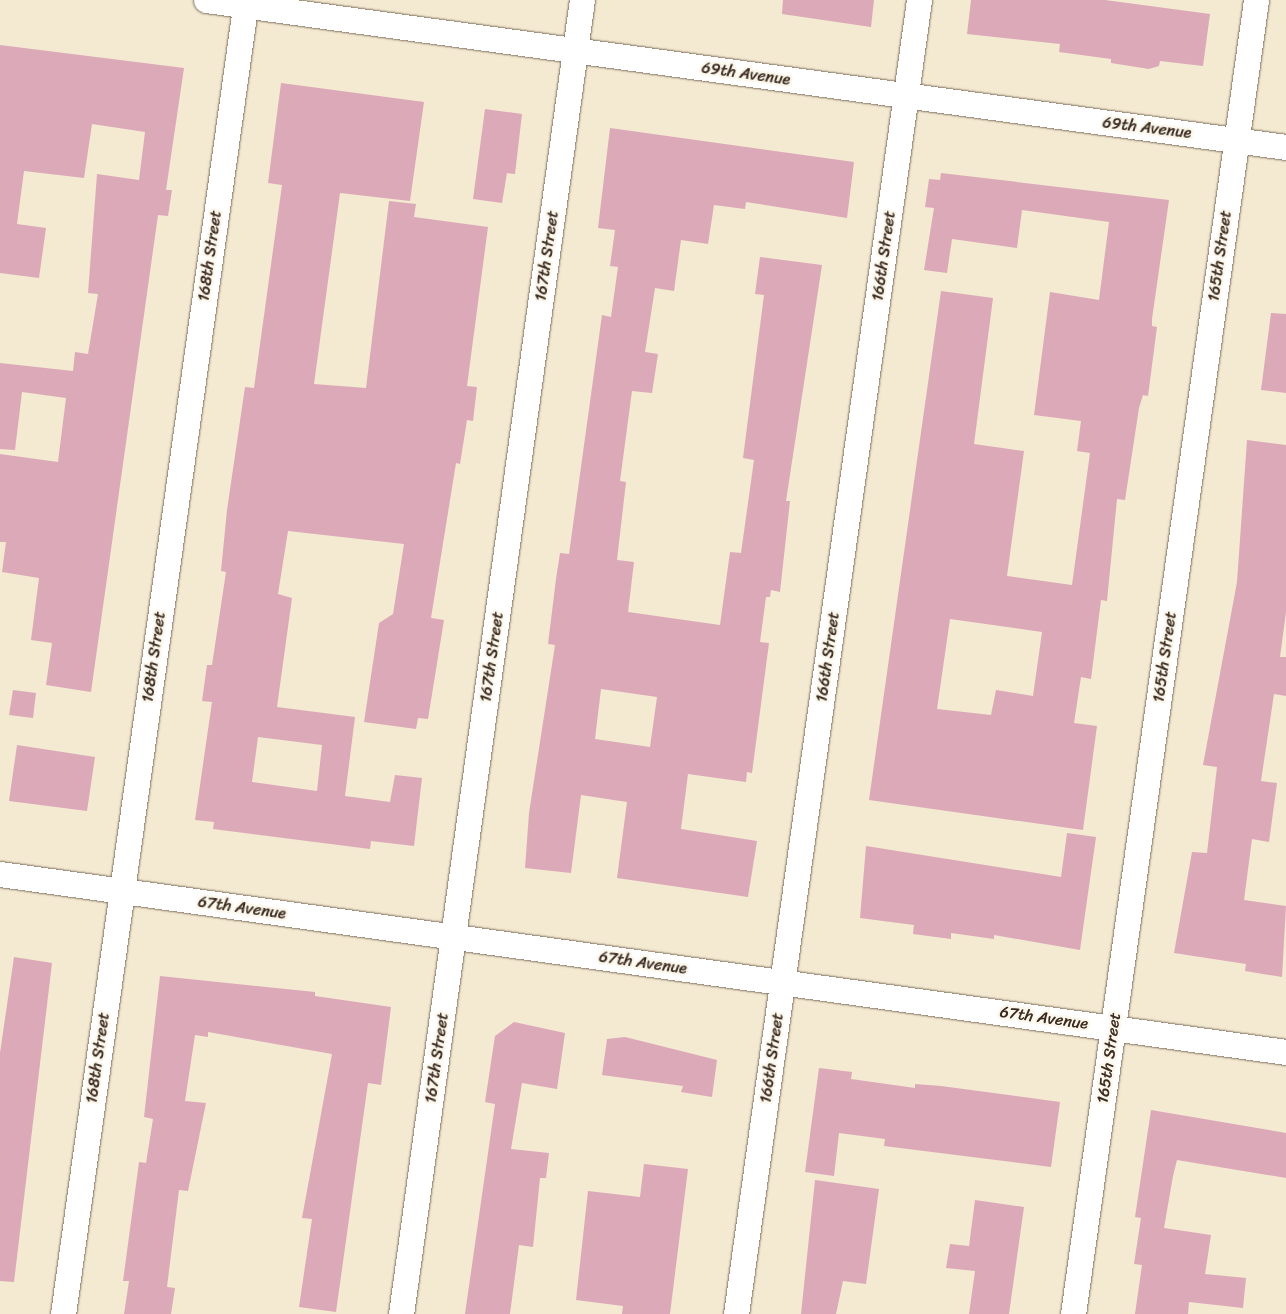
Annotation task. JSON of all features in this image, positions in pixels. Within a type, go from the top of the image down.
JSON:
[{"type":"street","name":"69th Avenue","points":[[206,0],[245,3],[906,96],[1286,147]]},
{"type":"street","name":"167th Street","points":[[401,1314],[582,0]]},
{"type":"street","name":"166th Street","points":[[736,1314],[919,0]]},
{"type":"street","name":"165th Street","points":[[1073,1314],[1256,0]]},
{"type":"street","name":"168th Street","points":[[63,1314],[245,3]]},
{"type":"street","name":"67th Avenue","points":[[0,874],[1286,1052]]},
{"type":"building","points":[[783,0],[874,0],[871,27],[782,14]]},
{"type":"building","points":[[971,0],[1105,0],[1210,14],[1203,66],[1160,61],[1159,66],[1149,69],[1111,63],[1111,59],[1059,52],[1060,44],[967,34]]},
{"type":"building","points":[[0,45],[184,68],[166,190],[172,190],[168,216],[158,215],[91,692],[46,685],[52,643],[31,640],[39,578],[2,572],[6,542],[0,542],[0,454],[58,462],[66,398],[22,392],[15,450],[0,449],[0,363],[73,371],[75,352],[88,354],[98,294],[88,293],[97,174],[139,180],[145,132],[92,124],[84,178],[24,171],[17,224],[46,228],[39,278],[0,273]]},
{"type":"building","points":[[281,83],[424,102],[410,201],[340,193],[314,384],[366,388],[389,201],[416,204],[414,217],[488,227],[467,386],[477,387],[473,421],[467,420],[460,464],[456,463],[431,618],[444,620],[428,719],[418,718],[416,729],[364,722],[379,623],[393,614],[404,544],[288,531],[278,594],[292,598],[277,707],[355,717],[345,796],[390,802],[395,775],[422,778],[414,846],[371,841],[370,849],[213,829],[214,822],[195,820],[212,702],[202,701],[207,665],[212,665],[226,572],[221,571],[227,510],[245,387],[254,388],[282,185],[268,183]],"holes":[[[258,737],[322,745],[317,791],[252,782]]]},
{"type":"building","points":[[485,109],[522,114],[515,174],[507,173],[502,203],[473,199]]},
{"type":"building","points":[[610,128],[854,162],[847,218],[746,202],[745,209],[714,205],[708,244],[681,240],[674,291],[655,288],[645,352],[658,354],[652,393],[632,391],[620,481],[626,482],[617,560],[634,562],[628,612],[720,625],[730,552],[741,553],[754,460],[743,458],[764,295],[755,294],[760,257],[822,265],[786,501],[790,501],[780,592],[771,590],[770,597],[766,597],[760,642],[769,643],[752,773],[747,772],[746,782],[688,774],[681,829],[757,841],[748,897],[617,878],[627,802],[581,795],[571,873],[525,868],[529,813],[555,645],[548,644],[560,553],[569,554],[602,315],[611,317],[618,267],[610,266],[615,230],[598,228]],"holes":[[[601,689],[657,697],[650,747],[595,739]]]},
{"type":"building","points":[[941,173],[1169,200],[1152,319],[1152,326],[1157,327],[1148,396],[1143,395],[1139,408],[1125,500],[1117,499],[1107,601],[1101,600],[1091,679],[1081,677],[1074,723],[1097,726],[1083,830],[869,800],[941,291],[993,298],[974,444],[1024,451],[1007,576],[1072,585],[1090,453],[1077,451],[1081,421],[1034,415],[1050,292],[1099,300],[1109,222],[1022,210],[1017,248],[952,239],[947,273],[924,270],[934,208],[925,207],[929,179],[940,180]],"holes":[[[950,619],[1042,632],[1033,696],[996,690],[991,715],[937,709]]]},
{"type":"building","points":[[1271,313],[1286,314],[1286,393],[1261,390]]},
{"type":"building","points":[[1247,440],[1286,445],[1286,612],[1280,657],[1286,657],[1286,696],[1274,694],[1261,781],[1277,783],[1269,842],[1252,839],[1244,900],[1286,906],[1282,977],[1245,971],[1246,964],[1174,953],[1192,852],[1207,853],[1217,767],[1203,765],[1237,582]]},
{"type":"building","points":[[13,690],[36,693],[33,718],[9,715]]},
{"type":"building","points":[[17,745],[95,757],[87,811],[9,801]]},
{"type":"building","points":[[1067,833],[1096,837],[1080,950],[994,935],[994,939],[951,933],[951,939],[913,934],[914,925],[860,918],[866,846],[1061,877]]},
{"type":"building","points":[[14,957],[52,963],[14,1282],[0,1281],[0,1053]]},
{"type":"building","points":[[160,976],[315,992],[315,996],[391,1007],[381,1085],[368,1083],[336,1312],[299,1307],[312,1219],[302,1218],[332,1054],[208,1032],[208,1037],[195,1035],[185,1101],[206,1103],[188,1191],[179,1190],[167,1287],[175,1288],[171,1314],[124,1314],[129,1281],[123,1281],[139,1162],[146,1163],[153,1119],[144,1117]]},
{"type":"building","points":[[514,1022],[565,1033],[557,1089],[522,1083],[511,1149],[549,1153],[546,1178],[540,1178],[533,1247],[519,1245],[510,1314],[465,1314],[495,1104],[485,1102],[495,1036]]},
{"type":"building","points":[[625,1037],[717,1060],[712,1097],[681,1092],[683,1086],[602,1075],[607,1039]]},
{"type":"building","points":[[819,1068],[852,1072],[851,1079],[915,1088],[915,1084],[941,1086],[1060,1102],[1051,1167],[884,1146],[885,1139],[839,1133],[834,1176],[805,1172]]},
{"type":"building","points":[[1151,1110],[1286,1133],[1286,1178],[1177,1160],[1173,1176],[1164,1228],[1211,1235],[1205,1274],[1246,1278],[1243,1308],[1189,1302],[1188,1314],[1135,1314],[1142,1265],[1134,1264],[1141,1218],[1135,1217]]},
{"type":"building","points":[[644,1164],[688,1169],[670,1314],[622,1314],[623,1306],[576,1300],[588,1191],[640,1197]]},
{"type":"building","points":[[815,1180],[879,1189],[866,1284],[843,1281],[836,1314],[801,1314]]},
{"type":"building","points":[[975,1200],[1024,1207],[1009,1314],[969,1314],[975,1271],[946,1268],[950,1244],[969,1246]]}]
